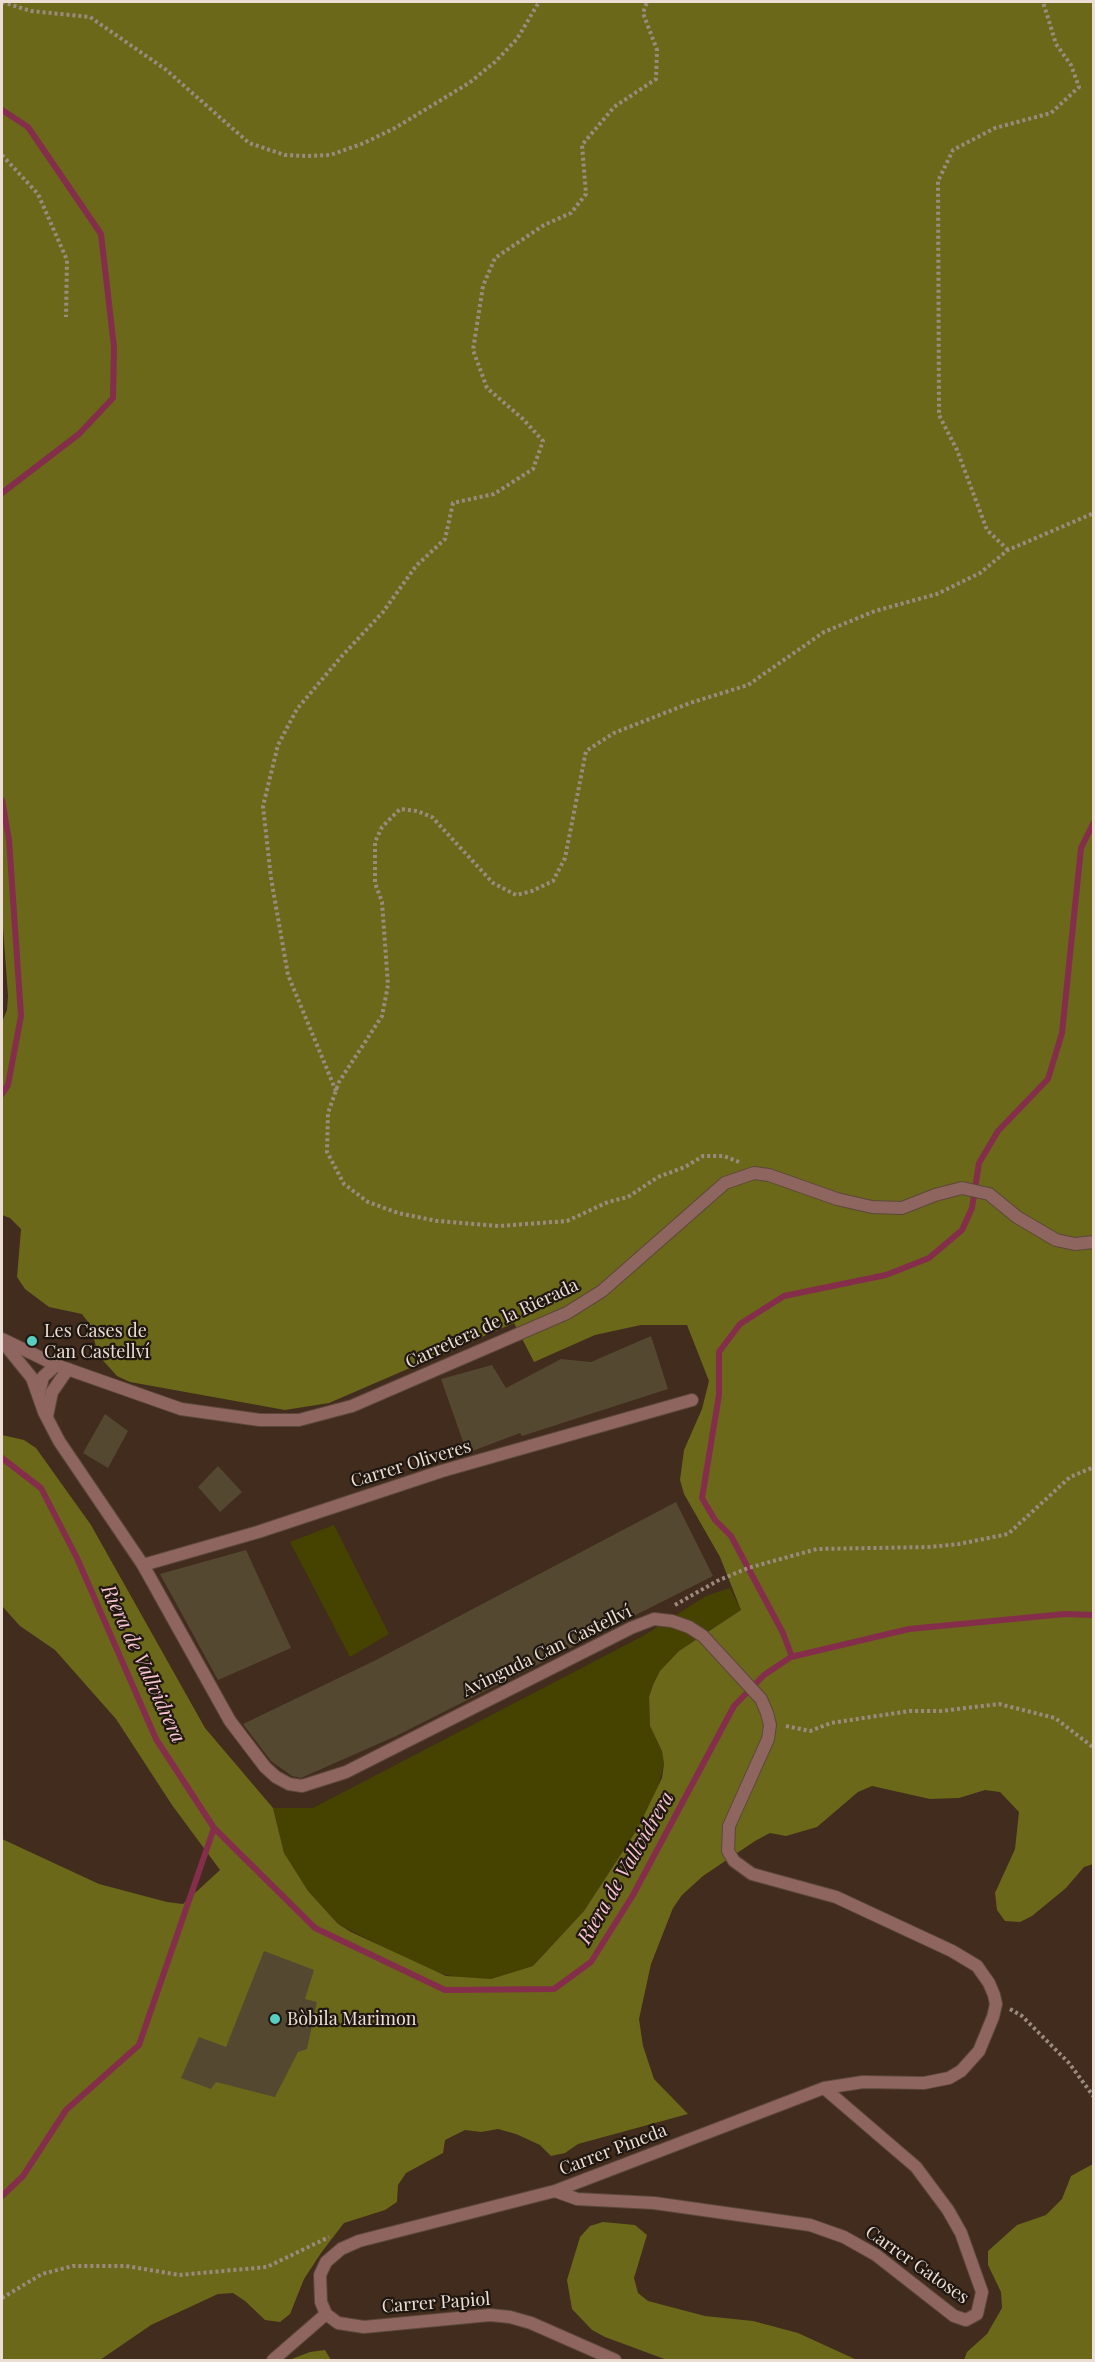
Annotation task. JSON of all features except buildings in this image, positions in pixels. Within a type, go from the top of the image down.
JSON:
[{"type":"street","points":[[754,1173],[769,1175],[837,1199],[872,1207],[902,1208],[935,1195],[962,1188],[989,1194],[1017,1217],[1056,1240],[1075,1244],[1094,1242]]},
{"type":"street","name":"Carretera de la Rierada","points":[[2,1340],[56,1365],[155,1402],[201,1413],[260,1420],[299,1420],[328,1413],[408,1383],[567,1313],[602,1291],[725,1182],[754,1173]]},
{"type":"street","name":"Avinguda Can Castellví","points":[[2,1340],[25,1366],[58,1441],[143,1565],[230,1720],[265,1767],[276,1777],[296,1786],[318,1782],[346,1772],[654,1619],[672,1621],[689,1627],[703,1636],[760,1699],[770,1725]]},
{"type":"street","points":[[39,1394],[44,1377],[56,1365]]},
{"type":"street","points":[[48,1420],[49,1400],[68,1369]]},
{"type":"street","name":"Carrer Oliveres","points":[[143,1565],[258,1532],[442,1472],[692,1400]]},
{"type":"street","points":[[770,1725],[762,1756],[729,1826],[728,1851],[734,1861],[752,1874],[836,1897],[952,1951],[976,1966],[989,1983],[996,2004]]},
{"type":"street","name":"Carrer Pineda","points":[[326,2314],[321,2302],[320,2275],[326,2262],[341,2248],[359,2241],[555,2191],[824,2088],[864,2082],[924,2084],[949,2078],[961,2071],[979,2051],[989,2032],[996,2004]]},
{"type":"street","name":"Carrer Gatoses","points":[[555,2191],[578,2199],[654,2203],[810,2225],[844,2237],[876,2255],[954,2316],[966,2320],[977,2314],[982,2292],[976,2271],[961,2233],[943,2203],[916,2167],[824,2088]]},
{"type":"street","points":[[273,2361],[326,2314]]},
{"type":"street","name":"Carrer Papiol","points":[[326,2314],[338,2323],[364,2327],[490,2315],[510,2318],[531,2324],[615,2361]]},
{"type":"path","points":[[2,2],[32,11],[90,17],[165,69],[215,115],[255,147],[285,155],[307,156],[330,155],[363,143],[395,128],[469,83],[495,62],[517,39],[539,2]]},
{"type":"path","points":[[336,1091],[288,975],[271,878],[263,806],[278,745],[297,709],[383,612],[416,567],[445,538],[453,503],[494,494],[533,469],[543,441],[523,419],[487,388],[473,350],[483,286],[495,258],[544,225],[571,213],[586,194],[582,145],[614,107],[656,80],[657,50],[643,13],[647,2]]},
{"type":"path","points":[[1008,550],[987,530],[957,450],[939,415],[938,181],[953,150],[995,128],[1051,113],[1078,87],[1071,65],[1056,44],[1043,2]]},
{"type":"path","points":[[2,155],[38,194],[67,260],[66,316]]},
{"type":"path","points":[[754,1173],[741,1163],[724,1156],[703,1156],[685,1167],[658,1177],[628,1197],[608,1202],[567,1221],[499,1226],[437,1221],[398,1213],[368,1202],[344,1184],[327,1152],[328,1113],[336,1091],[382,1016],[388,985],[382,902],[375,883],[375,842],[382,827],[400,809],[417,811],[432,817],[493,883],[516,895],[532,891],[553,881],[565,858],[586,751],[614,733],[690,703],[748,685],[824,632],[875,611],[938,594],[980,573],[1008,550],[1094,513]]},
{"type":"path","points":[[654,1619],[717,1581],[748,1568],[817,1549],[929,1547],[959,1544],[1008,1534],[1070,1477],[1094,1467]]},
{"type":"path","points":[[770,1725],[810,1731],[831,1723],[910,1711],[941,1711],[999,1704],[1055,1719],[1094,1748]]},
{"type":"path","points":[[996,2004],[1008,2007],[1022,2016],[1076,2072],[1094,2097]]},
{"type":"path","points":[[2,2298],[42,2274],[73,2266],[126,2266],[179,2276],[267,2267],[339,2232],[353,2230],[359,2241]]},
{"type":"shaded area","points":[[2,2],[1093,2],[1093,1864],[1084,1867],[1066,1888],[1032,1916],[1020,1922],[1005,1921],[997,1910],[995,1893],[1015,1849],[1019,1812],[1000,1792],[985,1790],[959,1798],[930,1799],[872,1786],[858,1792],[817,1827],[786,1836],[770,1833],[703,1876],[682,1895],[673,1908],[651,1964],[639,2019],[643,2046],[654,2079],[688,2114],[578,2144],[565,2153],[551,2156],[540,2145],[516,2134],[498,2129],[481,2132],[465,2130],[445,2140],[443,2153],[406,2173],[398,2185],[397,2202],[385,2210],[344,2223],[304,2279],[290,2314],[280,2322],[265,2320],[233,2293],[218,2294],[151,2325],[100,2360],[2,2360],[2,1839],[99,1884],[167,1902],[183,1904],[220,1870],[172,1805],[116,1719],[55,1650],[20,1626],[2,1606],[2,1435],[24,1440],[36,1448],[91,1525],[205,1728],[273,1808],[284,1853],[308,1891],[338,1924],[446,1976],[491,1979],[533,1966],[584,1911],[638,1828],[662,1778],[664,1764],[662,1751],[650,1726],[649,1697],[660,1671],[679,1651],[741,1610],[720,1557],[684,1494],[680,1480],[684,1450],[702,1409],[709,1381],[687,1325],[641,1325],[595,1335],[534,1362],[514,1323],[329,1403],[285,1410],[130,1382],[117,1376],[98,1355],[91,1326],[82,1314],[49,1307],[25,1289],[17,1277],[21,1229],[10,1218],[2,1215],[2,1022],[7,1010],[8,996],[2,914]]},
{"type":"shaded area","points":[[334,1525],[389,1634],[350,1657],[290,1542]]},
{"type":"shaded area","points":[[730,1588],[741,1610],[679,1651],[653,1685],[649,1697],[650,1726],[662,1751],[664,1764],[657,1791],[638,1828],[584,1911],[533,1966],[491,1979],[460,1978],[431,1971],[338,1924],[308,1891],[292,1869],[284,1853],[273,1808],[313,1808],[643,1636],[706,1596]]},
{"type":"shaded area","points":[[1093,2164],[1093,2360],[964,2360],[967,2352],[987,2334],[1002,2308],[1001,2292],[988,2265],[988,2251],[1017,2225],[1046,2215],[1062,2199],[1071,2176]]},
{"type":"shaded area","points":[[603,2222],[635,2225],[647,2235],[634,2278],[638,2293],[648,2301],[705,2316],[753,2321],[798,2333],[857,2360],[667,2360],[592,2330],[572,2309],[567,2280],[580,2237],[590,2226]]},
{"type":"shaded area","points":[[325,2350],[331,2360],[289,2360],[310,2352]]},
{"type":"waterway","name":"Riera de Vallvidrera","points":[[2,110],[28,127],[101,234],[114,347],[113,398],[79,434],[2,493]]},
{"type":"waterway","name":"Riera de Vallvidrera","points":[[2,800],[9,840],[21,1016],[8,1085],[2,1094]]},
{"type":"waterway","points":[[792,1657],[783,1633],[731,1536],[715,1520],[702,1498],[719,1395],[719,1352],[740,1324],[784,1296],[886,1275],[929,1258],[962,1230],[972,1208],[979,1163],[998,1131],[1048,1079],[1062,1033],[1081,848],[1094,822]]},
{"type":"waterway","name":"Riera de Vallvidrera","points":[[2,1458],[41,1488],[77,1558],[156,1739],[214,1828],[315,1928],[445,1990],[554,1989],[591,1962],[633,1895],[734,1706],[764,1675],[791,1657],[909,1629],[1065,1614],[1094,1615]]},
{"type":"waterway","points":[[2,2196],[23,2176],[66,2110],[139,2045],[214,1828]]},
{"type":"place","name":"Les Cases de Can Castellví","points":[[32,1341]]},
{"type":"place","name":"Bòbila Marimon","points":[[275,2019]]}]
